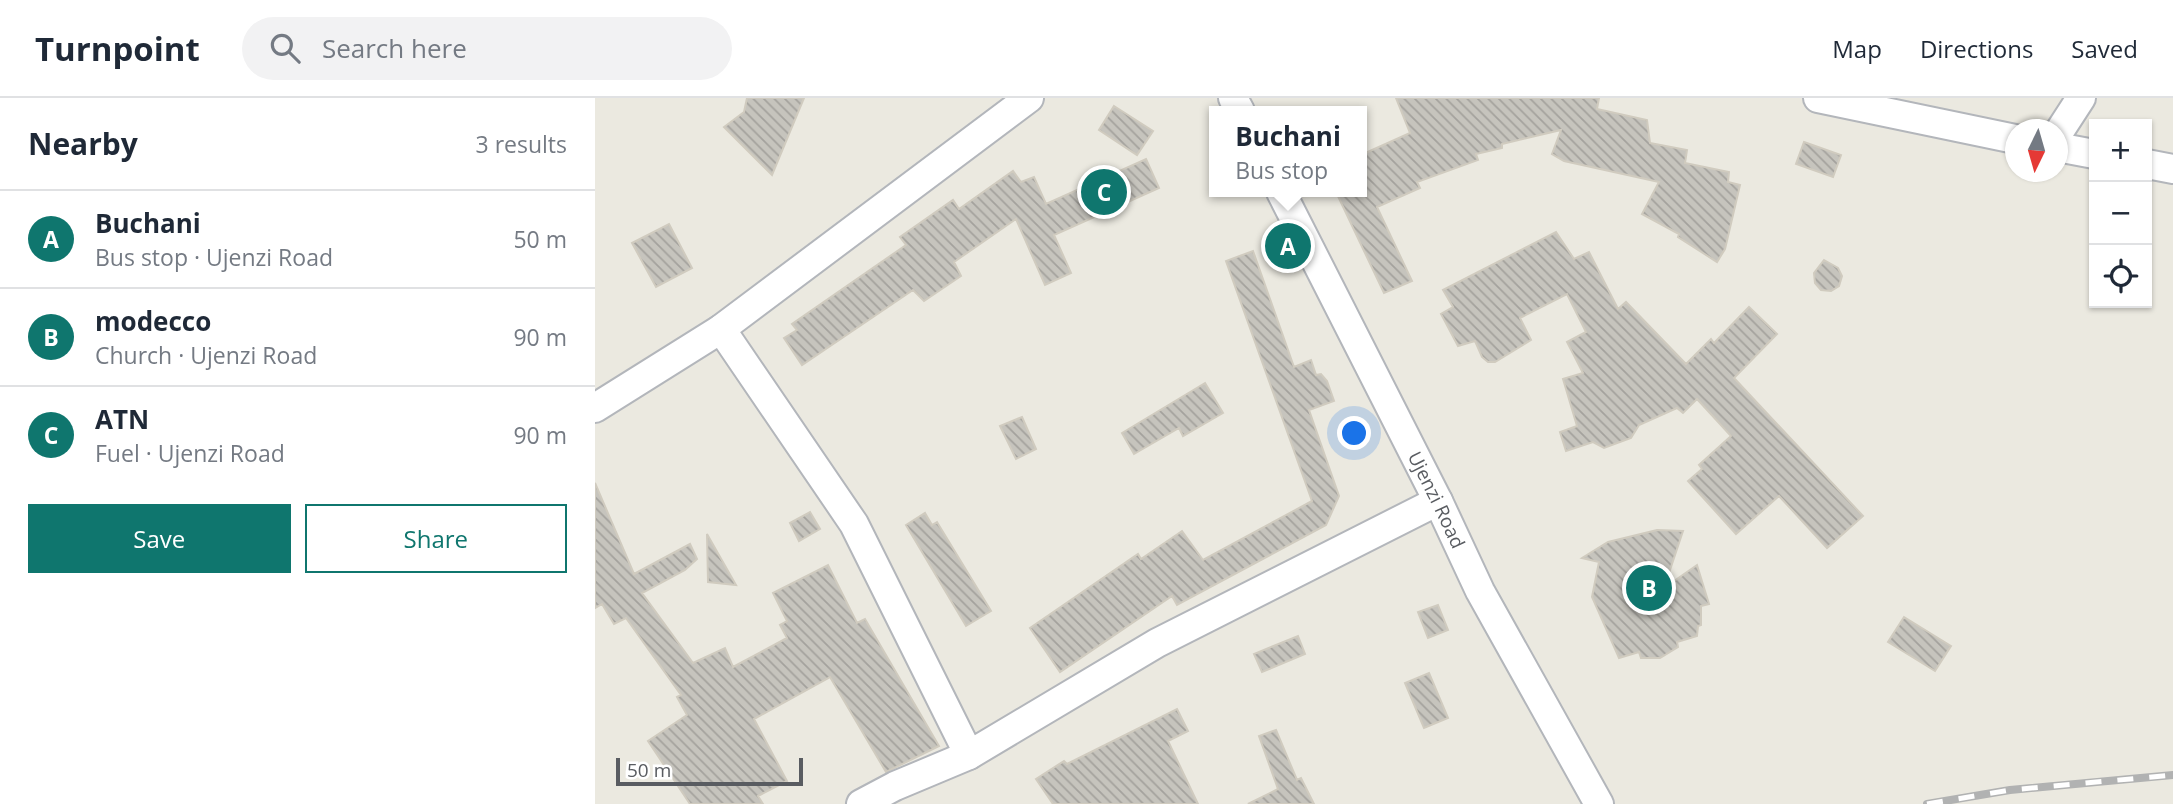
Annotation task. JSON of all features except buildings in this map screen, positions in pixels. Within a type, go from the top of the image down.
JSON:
[{"type":"street","points":[[595,408],[721,329],[1029,98]]},
{"type":"street","points":[[1818,98],[2005,137]]},
{"type":"street","points":[[2067,119],[2081,98]]},
{"type":"street","points":[[2068,149],[2089,153]]},
{"type":"street","points":[[2152,165],[2173,169]]},
{"type":"street","name":"Ujenzi Road","points":[[1284,197],[1438,501],[1480,591],[1595,803]]},
{"type":"street","points":[[721,329],[854,524],[969,755]]},
{"type":"street","points":[[861,804],[895,786],[969,755],[1157,643],[1438,501]]},
{"type":"railway","points":[[1927,804],[2010,790],[2173,775]]},
{"type":"place","name":"ATN","points":[[1104,192]]},
{"type":"place","name":"Buchani","points":[[1288,246]]},
{"type":"place","name":"modecco","points":[[1649,588]]}]
